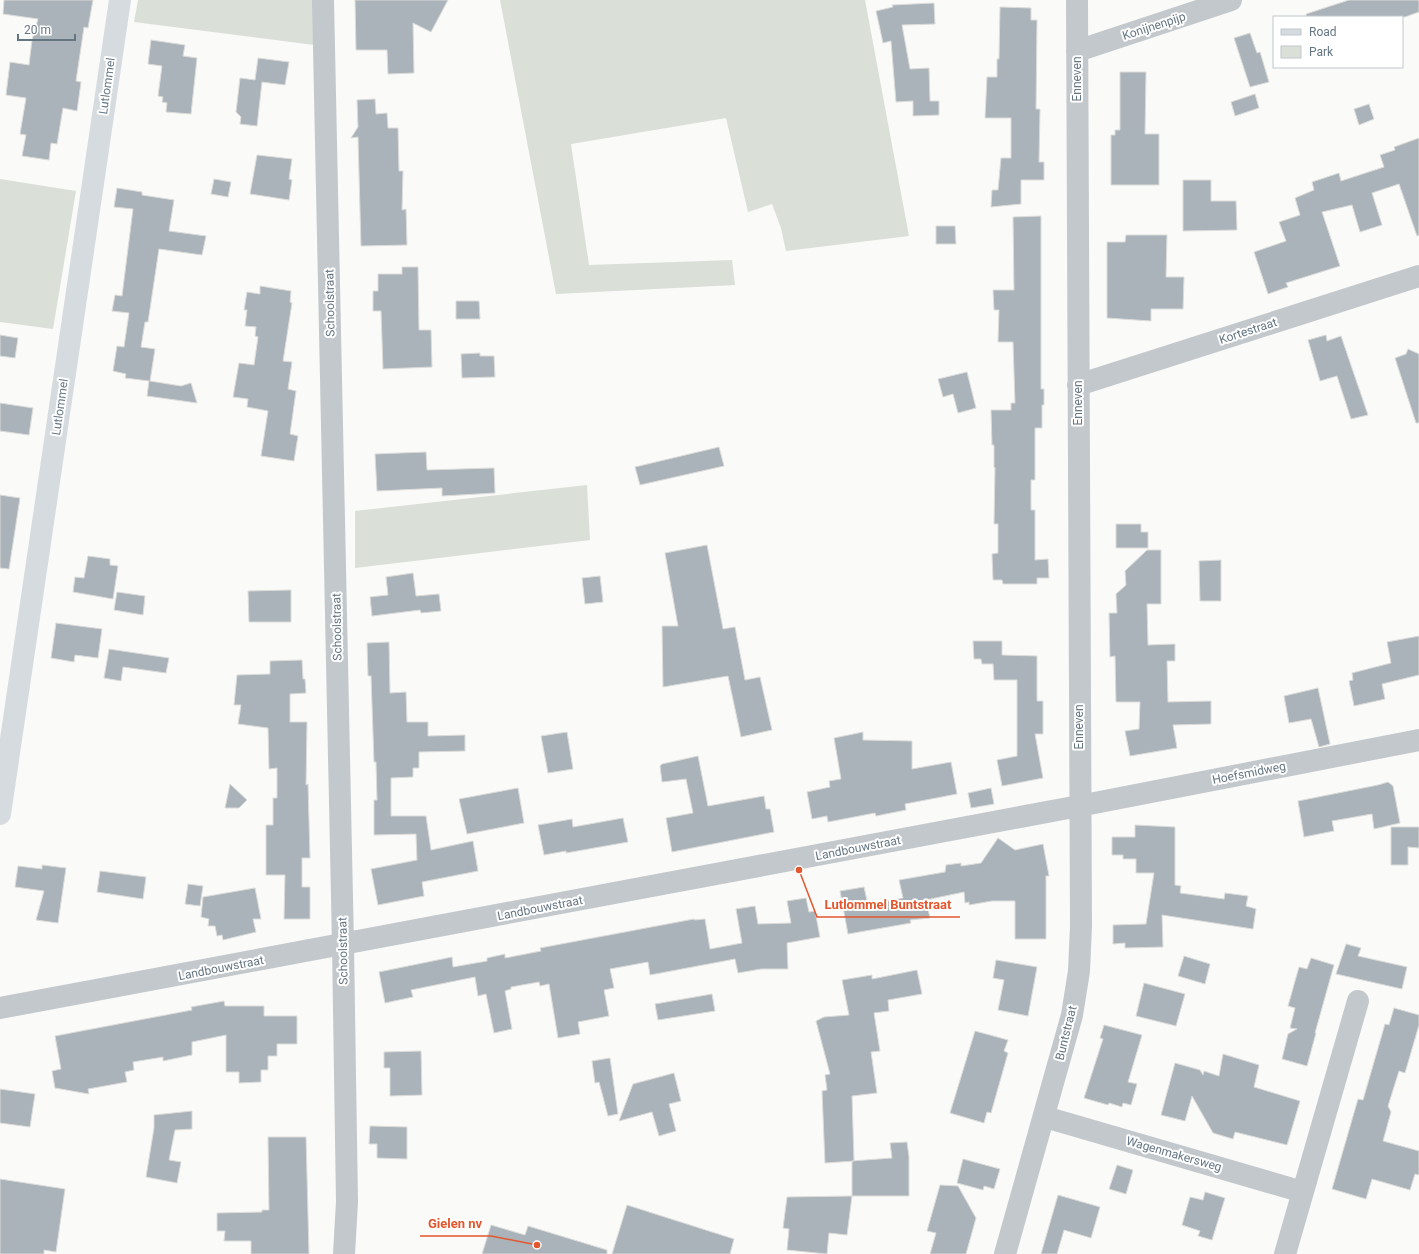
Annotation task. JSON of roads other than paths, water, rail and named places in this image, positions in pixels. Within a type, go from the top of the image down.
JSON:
[{"type":"main road","name":"Lutlommel","points":[[0,814],[120,0]]},
{"type":"street","name":"Schoolstraat","points":[[323,0],[343,945],[346,1202],[344,1254]]},
{"type":"street","name":"Enneven","points":[[1076,0],[1080,806]]},
{"type":"street","name":"Konijnenpijp","points":[[1077,51],[1231,0]]},
{"type":"street","name":"Kortestraat","points":[[1078,385],[1419,276]]},
{"type":"street","name":"Hoefsmidweg","points":[[1080,806],[1419,740]]},
{"type":"street","name":"Landbouwstraat","points":[[0,1008],[1080,806]]},
{"type":"street","name":"Buntstraat","points":[[1005,1254],[1045,1117],[1072,1015],[1079,971],[1081,926],[1080,806]]},
{"type":"street","points":[[1285,1254],[1358,1001]]},
{"type":"street","name":"Wagenmakersweg","points":[[1045,1117],[1303,1192]]},
{"type":"place","name":"Lutlommel Buntstraat","points":[[799,870]]},
{"type":"place","name":"Gielen nv","points":[[537,1245]]}]
